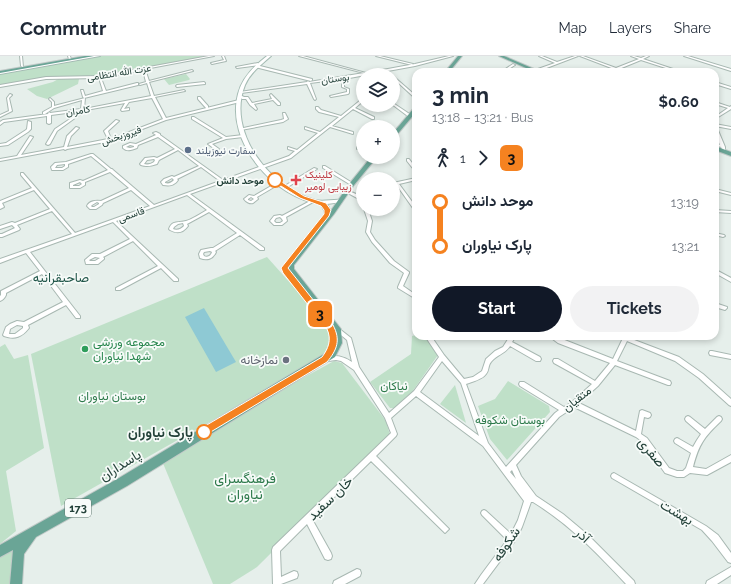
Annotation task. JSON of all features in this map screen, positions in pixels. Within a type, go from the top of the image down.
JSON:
[{"type":"main road","points":[[0,71],[69,57],[82,56]]},
{"type":"main road","points":[[0,71],[87,56]]},
{"type":"main road","points":[[0,71],[92,56]]},
{"type":"main road","points":[[0,71],[98,56]]},
{"type":"main road","points":[[269,56],[257,65],[247,76],[240,96],[237,114],[241,129],[255,160],[261,168],[285,187],[313,201],[324,204],[340,201]]},
{"type":"main road","points":[[450,68],[460,56]]},
{"type":"main road","points":[[494,56],[521,68]]},
{"type":"main road","points":[[501,56],[530,68]]},
{"type":"main road","points":[[400,126],[412,114]]},
{"type":"main road","points":[[719,148],[724,149],[731,154]]},
{"type":"main road","points":[[719,153],[731,158]]},
{"type":"main road","points":[[337,330],[290,268],[290,265],[368,164]]},
{"type":"main road","points":[[324,204],[328,210],[327,214],[284,268],[330,327],[334,340],[331,351],[324,360]]},
{"type":"main road","name":"پاسداران","points":[[0,551],[123,482],[324,360],[332,354],[338,343],[337,330]]},
{"type":"main road","name":"پاسداران","points":[[16,584],[18,552],[33,533]]},
{"type":"street","points":[[21,56],[22,66]]},
{"type":"street","name":"عزت الله انتظامی","points":[[0,86],[58,77],[100,76],[213,56]]},
{"type":"street","points":[[212,63],[225,60],[223,56]]},
{"type":"street","points":[[300,56],[356,71]]},
{"type":"street","points":[[377,56],[415,66]]},
{"type":"street","name":"بوستان","points":[[400,68],[415,66],[452,56]]},
{"type":"street","points":[[540,56],[557,63]]},
{"type":"street","points":[[544,68],[577,56]]},
{"type":"street","points":[[582,56],[613,68]]},
{"type":"street","points":[[632,56],[668,68]]},
{"type":"street","points":[[618,68],[648,56]]},
{"type":"street","points":[[685,56],[731,70]]},
{"type":"street","points":[[442,58],[450,58],[455,62]]},
{"type":"street","points":[[237,67],[257,65],[316,81]]},
{"type":"street","points":[[509,68],[514,65]]},
{"type":"street","points":[[144,68],[152,96],[157,107],[165,118]]},
{"type":"street","points":[[41,114],[53,107],[105,92],[192,71]]},
{"type":"street","points":[[100,76],[105,92]]},
{"type":"street","name":"بوستان","points":[[240,96],[308,82],[356,76]]},
{"type":"street","points":[[331,96],[348,93],[348,90],[343,86],[343,78]]},
{"type":"street","points":[[23,82],[25,87]]},
{"type":"street","points":[[308,82],[315,100]]},
{"type":"street","points":[[177,92],[177,85],[204,83]]},
{"type":"street","points":[[400,84],[412,95]]},
{"type":"street","points":[[719,84],[731,88]]},
{"type":"street","name":"کامران","points":[[2,122],[41,114],[88,109],[184,90]]},
{"type":"street","points":[[82,91],[84,98],[82,109]]},
{"type":"street","points":[[340,94],[343,99]]},
{"type":"street","points":[[0,116],[11,111],[8,98],[11,95]]},
{"type":"street","points":[[271,95],[279,104]]},
{"type":"street","points":[[240,96],[247,98],[256,109]]},
{"type":"street","name":"فیروزبخش","points":[[0,160],[110,140],[165,118],[207,107],[240,96]]},
{"type":"street","points":[[198,98],[207,107]]},
{"type":"street","points":[[251,104],[274,99]]},
{"type":"street","points":[[50,100],[53,102],[53,107]]},
{"type":"street","points":[[128,101],[122,110],[128,109]]},
{"type":"street","points":[[719,104],[731,108]]},
{"type":"street","name":"قاسمی","points":[[0,261],[290,157],[356,106]]},
{"type":"street","points":[[317,108],[320,112],[342,117]]},
{"type":"street","points":[[353,108],[373,118]]},
{"type":"street","points":[[719,116],[731,108]]},
{"type":"street","points":[[48,144],[56,130],[88,109]]},
{"type":"street","points":[[400,109],[410,116]]},
{"type":"street","points":[[49,113],[49,123]]},
{"type":"street","points":[[241,129],[282,121],[286,119],[284,114]]},
{"type":"street","points":[[193,118],[225,138]]},
{"type":"street","points":[[110,140],[106,131],[117,121]]},
{"type":"street","points":[[0,145],[7,144],[27,131],[29,129],[29,122]]},
{"type":"street","points":[[330,126],[352,133]]},
{"type":"street","points":[[719,126],[731,128]]},
{"type":"street","points":[[65,149],[69,136],[77,128]]},
{"type":"street","points":[[306,128],[321,133]]},
{"type":"street","points":[[155,133],[223,181]]},
{"type":"street","points":[[136,144],[159,136]]},
{"type":"street","points":[[217,149],[210,144],[225,138],[244,136]]},
{"type":"street","points":[[719,136],[724,149]]},
{"type":"street","points":[[19,156],[31,137]]},
{"type":"street","points":[[719,146],[724,149]]},
{"type":"street","points":[[289,148],[298,151]]},
{"type":"street","points":[[157,159],[178,149]]},
{"type":"street","points":[[66,163],[89,155],[93,156],[153,206]]},
{"type":"street","points":[[408,160],[412,165]]},
{"type":"street","points":[[175,178],[201,166]]},
{"type":"street","points":[[324,167],[352,184]]},
{"type":"street","points":[[285,187],[315,169]]},
{"type":"street","points":[[84,182],[111,170]]},
{"type":"street","points":[[22,174],[74,234]]},
{"type":"street","points":[[400,183],[412,180]]},
{"type":"street","points":[[255,197],[280,183]]},
{"type":"street","points":[[0,208],[2,207],[0,203],[34,188]]},
{"type":"street","points":[[101,202],[132,188]]},
{"type":"street","points":[[400,190],[412,205]]},
{"type":"street","points":[[347,191],[356,195]]},
{"type":"street","points":[[719,191],[731,194]]},
{"type":"street","points":[[188,194],[262,249]]},
{"type":"street","points":[[283,217],[313,201]]},
{"type":"street","points":[[0,228],[12,223],[15,225],[52,209]]},
{"type":"street","points":[[185,223],[210,210]]},
{"type":"street","points":[[719,211],[731,212]]},
{"type":"street","points":[[369,216],[370,220],[368,232],[373,241],[392,262],[407,273],[400,287],[412,294]]},
{"type":"street","points":[[113,220],[176,280]]},
{"type":"street","points":[[0,235],[1,236],[18,228],[15,225]]},
{"type":"street","points":[[212,250],[240,233]]},
{"type":"street","points":[[719,235],[723,236]]},
{"type":"street","points":[[101,256],[133,239]]},
{"type":"street","points":[[27,251],[78,317]]},
{"type":"street","points":[[118,289],[161,266]]},
{"type":"street","points":[[0,299],[4,295],[2,291],[43,272]]},
{"type":"street","points":[[719,274],[731,280]]},
{"type":"street","points":[[25,324],[67,302]]},
{"type":"street","points":[[719,306],[725,308]]},
{"type":"street","points":[[337,330],[349,339],[356,368]]},
{"type":"street","points":[[431,340],[442,357],[463,382],[485,444]]},
{"type":"street","points":[[463,382],[474,379],[484,373],[488,361],[497,353],[505,349],[511,340]]},
{"type":"street","points":[[558,340],[668,383]]},
{"type":"street","name":"متقیان","points":[[507,471],[557,415],[574,404],[596,384],[614,362],[625,340]]},
{"type":"street","points":[[634,340],[677,359],[701,376],[731,403]]},
{"type":"street","points":[[510,343],[538,359]]},
{"type":"street","points":[[712,353],[731,357]]},
{"type":"street","points":[[324,360],[339,358],[346,360],[356,368],[388,417],[416,393],[442,357]]},
{"type":"street","points":[[556,361],[596,384]]},
{"type":"street","points":[[522,384],[564,410]]},
{"type":"street","points":[[416,393],[485,444],[531,499]]},
{"type":"street","name":"صفری","points":[[574,404],[638,435],[645,440],[667,471],[677,474],[684,474],[689,470],[707,472],[731,458]]},
{"type":"street","points":[[638,435],[642,413],[648,415]]},
{"type":"street","name":"خان سفید","points":[[277,583],[276,550],[394,434],[388,417]]},
{"type":"street","points":[[688,419],[705,433]]},
{"type":"street","points":[[689,470],[697,443],[720,419]]},
{"type":"street","points":[[677,442],[694,452]]},
{"type":"street","points":[[372,457],[445,529]]},
{"type":"street","points":[[513,465],[531,499]]},
{"type":"street","name":"بهشت","points":[[614,476],[704,528],[731,559]]},
{"type":"street","name":"شکوفه","points":[[479,584],[511,539],[531,499]]},
{"type":"street","name":"آذر","points":[[531,499],[548,506],[583,534],[631,584]]},
{"type":"street","points":[[484,513],[511,539]]},
{"type":"street","points":[[308,519],[328,556]]},
{"type":"street","points":[[710,584],[731,571]]},
{"type":"street","points":[[337,584],[357,573]]},
{"type":"street","points":[[277,583],[294,575]]},
{"type":"green space","points":[[100,56],[207,56],[100,76],[47,77],[0,86],[0,73]]},
{"type":"green space","points":[[186,74],[190,79],[189,80],[169,85],[164,79]]},
{"type":"green space","points":[[60,78],[79,79],[78,84],[47,99],[37,96],[27,89],[53,82]]},
{"type":"green space","name":"بوستان نیاوران","points":[[267,257],[325,322],[333,334],[331,348],[321,359],[61,506],[31,354]]},
{"type":"green space","name":"نیاکان","points":[[412,336],[412,340],[428,340],[438,355],[412,392],[394,408],[390,408],[370,382],[411,354]]},
{"type":"green space","points":[[5,344],[14,359],[28,355],[44,448],[6,471],[16,531],[0,544],[0,347]]},
{"type":"green space","name":"فرهنگسرای نیاوران","points":[[334,361],[342,363],[386,421],[390,435],[257,567],[230,584],[213,584],[160,456]]},
{"type":"green space","name":"بوستان شکوفه","points":[[508,381],[549,406],[550,412],[507,460],[490,439],[478,406],[495,399]]},
{"type":"green space","points":[[455,385],[466,423],[440,404]]},
{"type":"green space","points":[[19,544],[11,563],[11,584],[0,584],[0,554]]},
{"type":"water","points":[[204,308],[236,362],[216,372],[185,317]]},
{"type":"bus line","name":"3","points":[[204,432],[324,360],[331,351],[333,344],[333,334],[330,327],[284,268],[327,214],[328,210],[324,204],[302,197],[275,180]]},
{"type":"place","name":"سفارت نیوزیلند","points":[[188,150]]},
{"type":"place","name":"موحد دانش","points":[[275,180]]},
{"type":"place","name":"کلینیک زیبایی لومیر","points":[[296,180]]},
{"type":"place","name":"مجموعه ورزشی شهدا نیاوران","points":[[85,349]]},
{"type":"place","name":"نمازخانه","points":[[286,360]]},
{"type":"place","name":"پارک نیاوران","points":[[204,432]]},
{"type":"district","name":"صاحبقرانیه","points":[[61,277]]}]
